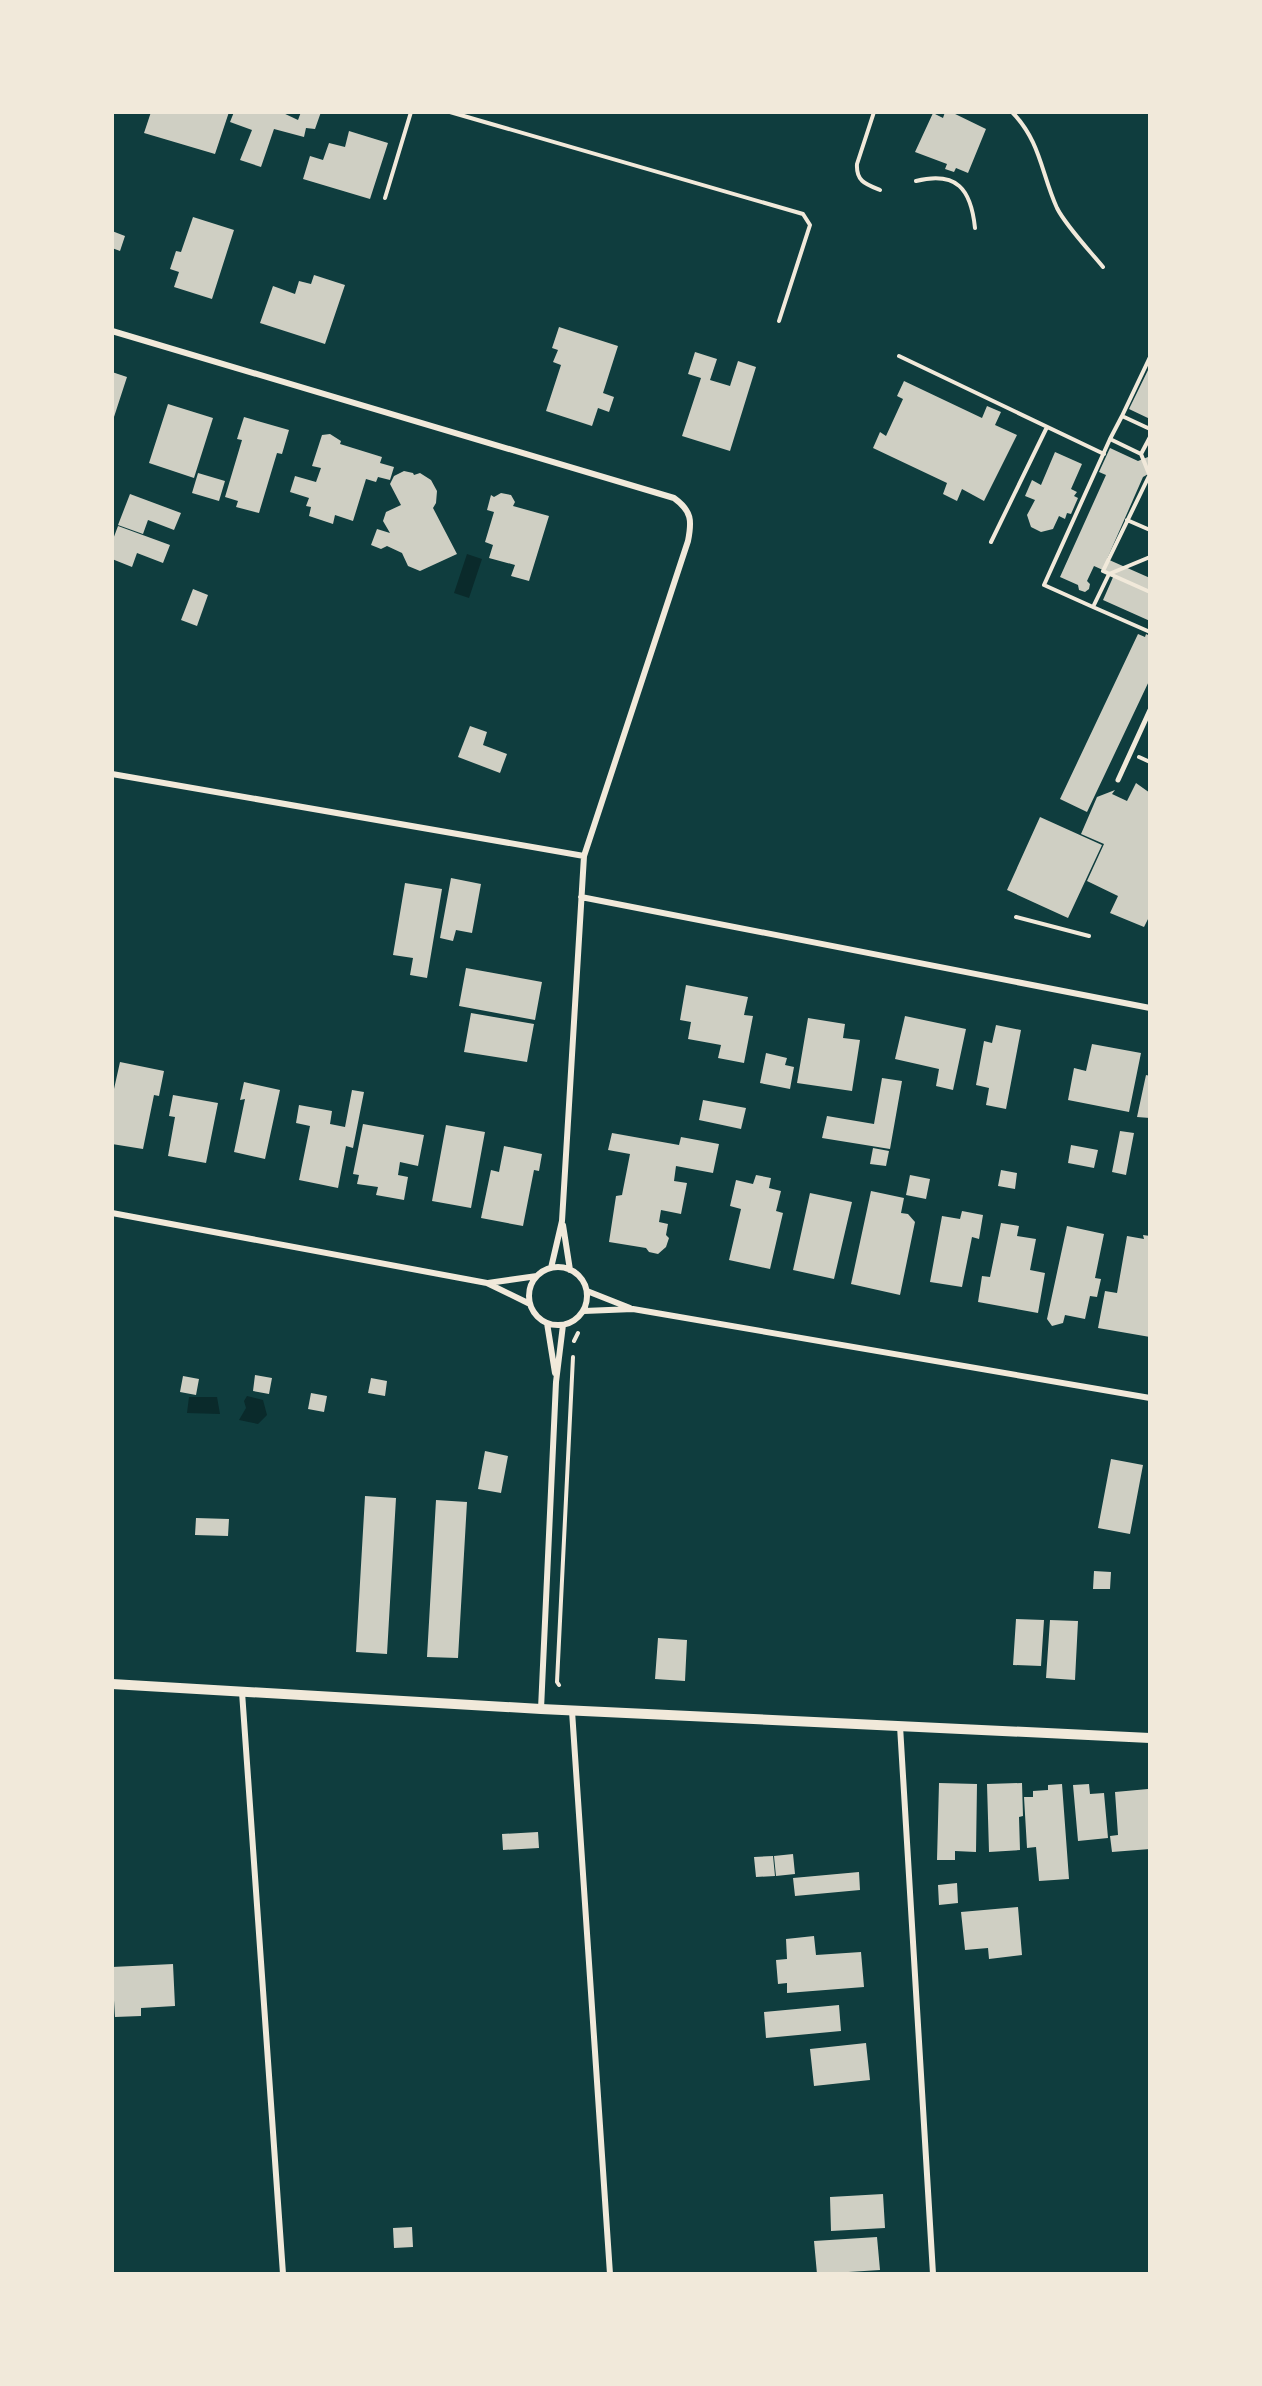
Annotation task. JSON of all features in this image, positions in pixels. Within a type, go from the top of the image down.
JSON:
[{"type":"street","points":[[112,330],[675,498],[689,514],[691,525],[688,541],[584,855],[562,1221],[551,1268]]},
{"type":"street","points":[[1118,780],[1149,710]]},
{"type":"street","points":[[112,774],[584,855]]},
{"type":"street","points":[[581,897],[1149,1008]]},
{"type":"street","points":[[112,1213],[487,1283],[530,1304]]},
{"type":"street","points":[[562,1221],[570,1270]]},
{"type":"street","points":[[487,1283],[537,1276],[551,1268],[570,1270],[584,1282],[587,1291],[584,1311],[572,1322],[562,1325],[547,1323],[535,1314],[530,1304],[532,1285],[537,1276]]},
{"type":"street","points":[[587,1291],[633,1310]]},
{"type":"street","points":[[584,1311],[633,1310],[1149,1398]]},
{"type":"street","points":[[547,1323],[556,1382]]},
{"type":"street","points":[[541,1709],[556,1382],[562,1325]]},
{"type":"street","points":[[112,1684],[572,1711],[1149,1738]]},
{"type":"street","points":[[242,1692],[283,2274]]},
{"type":"street","points":[[572,1711],[610,2274]]},
{"type":"street","points":[[900,1726],[933,2274]]},
{"type":"path","points":[[385,198],[411,112]]},
{"type":"path","points":[[450,112],[803,214],[810,225],[779,321]]},
{"type":"path","points":[[874,112],[856,171],[864,183],[880,190]]},
{"type":"path","points":[[1012,112],[1025,126],[1043,164],[1058,209],[1102,267]]},
{"type":"path","points":[[916,181],[945,177],[955,182],[968,195],[975,228]]},
{"type":"path","points":[[899,356],[1104,454]]},
{"type":"path","points":[[1149,357],[1044,585],[1149,632]]},
{"type":"path","points":[[1122,416],[1149,429]]},
{"type":"path","points":[[991,542],[1047,427]]},
{"type":"path","points":[[1149,437],[1142,454],[1149,474],[1103,571],[1149,591]]},
{"type":"path","points":[[1110,439],[1142,454]]},
{"type":"path","points":[[1127,520],[1149,530]]},
{"type":"path","points":[[1093,607],[1109,574],[1149,557]]},
{"type":"path","points":[[1016,917],[1089,936]]},
{"type":"path","points":[[559,1686],[557,1682],[574,1341],[578,1333]]},
{"type":"water","points":[[467,554],[482,559],[469,598],[454,593]]},
{"type":"water","points":[[247,1396],[263,1400],[267,1415],[258,1424],[239,1420],[246,1408],[244,1401]]},
{"type":"water","points":[[189,1397],[217,1397],[220,1414],[187,1413]]},
{"type":"building","points":[[151,112],[229,112],[215,154],[144,133]]},
{"type":"building","points":[[234,112],[281,112],[298,120],[301,112],[321,112],[315,129],[306,128],[304,137],[274,129],[261,167],[240,160],[252,130],[230,122]]},
{"type":"building","points":[[945,112],[951,112],[986,129],[968,173],[956,168],[954,172],[945,169],[947,164],[915,152],[933,113],[943,118]]},
{"type":"building","points":[[349,131],[388,143],[370,199],[303,179],[310,156],[323,160],[329,143],[345,147]]},
{"type":"building","points":[[193,217],[234,230],[212,299],[174,287],[179,272],[170,269],[176,251],[181,252]]},
{"type":"building","points":[[112,231],[125,236],[120,251],[112,248]]},
{"type":"building","points":[[314,275],[345,285],[325,344],[260,323],[273,286],[295,294],[299,281],[311,284]]},
{"type":"building","points":[[559,327],[618,346],[603,393],[614,397],[609,412],[598,408],[592,426],[546,411],[561,365],[553,362],[558,350],[552,348]]},
{"type":"building","points":[[695,352],[717,359],[710,380],[730,386],[738,361],[756,367],[730,451],[682,436],[701,378],[688,374]]},
{"type":"building","points":[[1150,366],[1150,419],[1129,409]]},
{"type":"building","points":[[112,372],[127,377],[113,420],[112,420]]},
{"type":"building","points":[[904,381],[982,418],[987,406],[1001,412],[995,425],[1017,435],[984,501],[962,489],[957,501],[943,494],[947,483],[873,448],[880,432],[886,436],[903,399],[897,396]]},
{"type":"building","points":[[168,404],[213,418],[194,478],[149,463]]},
{"type":"building","points":[[244,417],[289,430],[282,454],[277,453],[259,513],[236,507],[238,501],[225,497],[242,440],[237,439]]},
{"type":"building","points":[[330,434],[341,441],[340,444],[382,457],[380,463],[394,467],[390,480],[378,477],[376,482],[366,479],[353,521],[335,515],[333,524],[309,516],[311,507],[306,506],[309,498],[290,492],[295,476],[316,482],[321,468],[312,466],[322,435]]},
{"type":"building","points":[[1110,448],[1138,461],[1150,454],[1150,473],[1143,477],[1107,559],[1150,578],[1150,621],[1103,600],[1114,575],[1094,566],[1087,581],[1090,584],[1089,589],[1085,592],[1079,590],[1078,585],[1060,577],[1106,475],[1099,472]]},
{"type":"building","points":[[1055,452],[1082,464],[1071,489],[1077,492],[1074,496],[1078,498],[1071,514],[1067,513],[1065,519],[1059,516],[1053,529],[1041,532],[1031,527],[1027,515],[1035,500],[1025,496],[1032,480],[1041,485]]},
{"type":"building","points":[[404,471],[414,475],[420,473],[431,480],[437,491],[433,508],[457,554],[420,571],[408,566],[402,553],[387,546],[381,549],[371,545],[377,529],[390,533],[383,521],[386,512],[401,505],[390,484],[394,476]]},
{"type":"building","points":[[198,473],[225,481],[219,501],[192,493]]},
{"type":"building","points":[[501,493],[511,495],[515,502],[513,506],[549,516],[529,581],[511,576],[515,565],[489,558],[493,545],[485,542],[494,512],[487,510],[491,495],[494,497]]},
{"type":"building","points":[[130,494],[181,513],[174,530],[148,520],[143,534],[118,525]]},
{"type":"building","points":[[118,526],[170,545],[163,563],[137,553],[132,567],[112,559],[112,542]]},
{"type":"building","points":[[193,589],[208,595],[197,626],[181,620]]},
{"type":"building","points":[[1138,634],[1145,637],[1146,634],[1150,636],[1150,679],[1087,812],[1060,799]]},
{"type":"building","points":[[470,726],[487,732],[483,745],[507,754],[500,773],[458,757]]},
{"type":"building","points":[[1136,783],[1150,793],[1150,915],[1144,927],[1110,913],[1118,896],[1087,881],[1104,844],[1081,834],[1097,797],[1115,790],[1112,794],[1127,801]]},
{"type":"building","points":[[1040,817],[1102,845],[1068,918],[1007,890]]},
{"type":"building","points":[[451,878],[481,884],[472,933],[456,930],[453,941],[440,938]]},
{"type":"building","points":[[405,883],[442,889],[427,978],[410,975],[413,958],[393,955]]},
{"type":"building","points":[[466,968],[542,982],[535,1020],[459,1006]]},
{"type":"building","points":[[686,985],[748,997],[744,1015],[753,1016],[744,1063],[718,1058],[721,1045],[688,1039],[691,1022],[680,1020]]},
{"type":"building","points":[[471,1013],[534,1024],[527,1062],[464,1052]]},
{"type":"building","points":[[905,1016],[966,1029],[953,1090],[936,1086],[939,1069],[895,1059]]},
{"type":"building","points":[[808,1018],[845,1024],[843,1038],[860,1040],[852,1091],[797,1083]]},
{"type":"building","points":[[996,1025],[1021,1030],[1006,1109],[986,1105],[989,1088],[976,1085],[984,1041],[992,1043]]},
{"type":"building","points":[[1092,1044],[1141,1053],[1129,1112],[1068,1100],[1074,1068],[1086,1071]]},
{"type":"building","points":[[766,1053],[787,1058],[785,1065],[794,1067],[790,1089],[760,1083]]},
{"type":"building","points":[[120,1062],[164,1071],[159,1096],[154,1095],[143,1149],[112,1144],[112,1098]]},
{"type":"building","points":[[1146,1075],[1150,1076],[1150,1118],[1137,1117]]},
{"type":"building","points":[[882,1078],[902,1081],[890,1149],[822,1138],[827,1116],[874,1124]]},
{"type":"building","points":[[244,1082],[280,1090],[265,1159],[234,1152],[245,1099],[240,1100]]},
{"type":"building","points":[[352,1090],[364,1092],[353,1148],[346,1146],[338,1188],[299,1180],[310,1126],[296,1123],[299,1105],[332,1111],[330,1124],[345,1127]]},
{"type":"building","points":[[173,1095],[218,1103],[206,1163],[168,1156],[175,1117],[169,1116]]},
{"type":"building","points":[[703,1100],[746,1108],[741,1129],[699,1120]]},
{"type":"building","points":[[363,1124],[424,1135],[418,1166],[400,1162],[398,1175],[408,1177],[404,1200],[376,1195],[378,1187],[357,1184],[359,1175],[353,1174]]},
{"type":"building","points":[[446,1125],[485,1132],[471,1208],[432,1201]]},
{"type":"building","points":[[1120,1131],[1134,1133],[1126,1175],[1112,1172]]},
{"type":"building","points":[[612,1133],[679,1145],[681,1137],[719,1144],[713,1173],[676,1166],[674,1181],[687,1183],[681,1214],[661,1210],[659,1222],[668,1224],[666,1235],[669,1238],[666,1247],[658,1254],[649,1252],[646,1248],[609,1242],[616,1196],[622,1195],[630,1154],[608,1150]]},
{"type":"building","points":[[1071,1145],[1098,1150],[1094,1168],[1068,1163]]},
{"type":"building","points":[[504,1146],[542,1154],[539,1171],[534,1170],[523,1226],[481,1218],[491,1170],[499,1172]]},
{"type":"building","points":[[873,1148],[889,1151],[886,1166],[870,1164]]},
{"type":"building","points":[[1001,1170],[1017,1173],[1015,1189],[998,1186]]},
{"type":"building","points":[[756,1175],[771,1178],[769,1188],[781,1191],[776,1211],[783,1213],[770,1269],[729,1260],[741,1209],[730,1206],[736,1180],[753,1184]]},
{"type":"building","points":[[910,1175],[930,1179],[926,1199],[906,1195]]},
{"type":"building","points":[[871,1191],[904,1198],[901,1213],[908,1214],[915,1222],[900,1295],[851,1284]]},
{"type":"building","points":[[810,1193],[852,1202],[834,1279],[793,1270]]},
{"type":"building","points":[[962,1211],[983,1215],[979,1239],[972,1237],[962,1287],[930,1282],[942,1216],[960,1219]]},
{"type":"building","points":[[1001,1223],[1019,1226],[1017,1236],[1036,1239],[1030,1270],[1045,1273],[1038,1313],[978,1302],[982,1276],[990,1277]]},
{"type":"building","points":[[1067,1226],[1104,1234],[1095,1278],[1101,1279],[1097,1297],[1090,1296],[1085,1319],[1065,1315],[1063,1323],[1052,1326],[1047,1319]]},
{"type":"building","points":[[1143,1235],[1150,1236],[1150,1337],[1098,1328],[1105,1291],[1117,1293],[1127,1236],[1144,1239]]},
{"type":"building","points":[[255,1375],[272,1378],[269,1394],[253,1391]]},
{"type":"building","points":[[183,1376],[199,1379],[196,1395],[180,1392]]},
{"type":"building","points":[[371,1378],[387,1381],[385,1396],[368,1393]]},
{"type":"building","points":[[311,1393],[327,1396],[324,1412],[308,1409]]},
{"type":"building","points":[[485,1451],[508,1456],[501,1493],[478,1489]]},
{"type":"building","points":[[1111,1459],[1143,1465],[1130,1534],[1098,1528]]},
{"type":"building","points":[[365,1496],[396,1498],[387,1654],[356,1652]]},
{"type":"building","points":[[436,1500],[467,1502],[458,1658],[427,1657]]},
{"type":"building","points":[[196,1518],[229,1519],[228,1536],[195,1535]]},
{"type":"building","points":[[1094,1571],[1111,1572],[1110,1589],[1093,1589]]},
{"type":"building","points":[[1016,1619],[1044,1620],[1041,1666],[1013,1665]]},
{"type":"building","points":[[1050,1620],[1078,1621],[1075,1680],[1046,1678]]},
{"type":"building","points":[[658,1638],[687,1640],[685,1681],[655,1679]]},
{"type":"building","points":[[939,1783],[977,1784],[976,1852],[955,1851],[955,1860],[937,1860]]},
{"type":"building","points":[[1022,1783],[1023,1816],[1019,1817],[1020,1850],[989,1852],[987,1784]]},
{"type":"building","points":[[1062,1784],[1069,1879],[1039,1881],[1036,1847],[1027,1848],[1024,1797],[1033,1797],[1033,1791],[1048,1790],[1048,1785]]},
{"type":"building","points":[[1089,1784],[1090,1794],[1104,1793],[1108,1838],[1078,1841],[1073,1785]]},
{"type":"building","points":[[1148,1789],[1150,1849],[1112,1852],[1110,1836],[1118,1835],[1115,1792]]},
{"type":"building","points":[[538,1832],[539,1848],[503,1850],[502,1834]]},
{"type":"building","points":[[793,1854],[795,1874],[776,1876],[774,1856]]},
{"type":"building","points":[[773,1856],[775,1876],[756,1877],[754,1857]]},
{"type":"building","points":[[859,1872],[860,1890],[795,1896],[793,1878]]},
{"type":"building","points":[[957,1883],[958,1903],[939,1905],[938,1885]]},
{"type":"building","points":[[1018,1907],[1022,1955],[989,1959],[988,1948],[965,1950],[961,1912]]},
{"type":"building","points":[[814,1936],[816,1955],[861,1952],[864,1987],[787,1993],[787,1983],[778,1984],[776,1960],[787,1959],[786,1939]]},
{"type":"building","points":[[173,1964],[175,2006],[141,2008],[141,2016],[115,2017],[112,1967]]},
{"type":"building","points":[[839,2005],[841,2031],[766,2038],[764,2012]]},
{"type":"building","points":[[866,2043],[870,2080],[814,2086],[810,2049]]},
{"type":"building","points":[[883,2194],[885,2228],[831,2231],[830,2197]]},
{"type":"building","points":[[412,2227],[413,2247],[394,2248],[393,2228]]},
{"type":"building","points":[[877,2237],[880,2270],[817,2274],[814,2241]]}]
